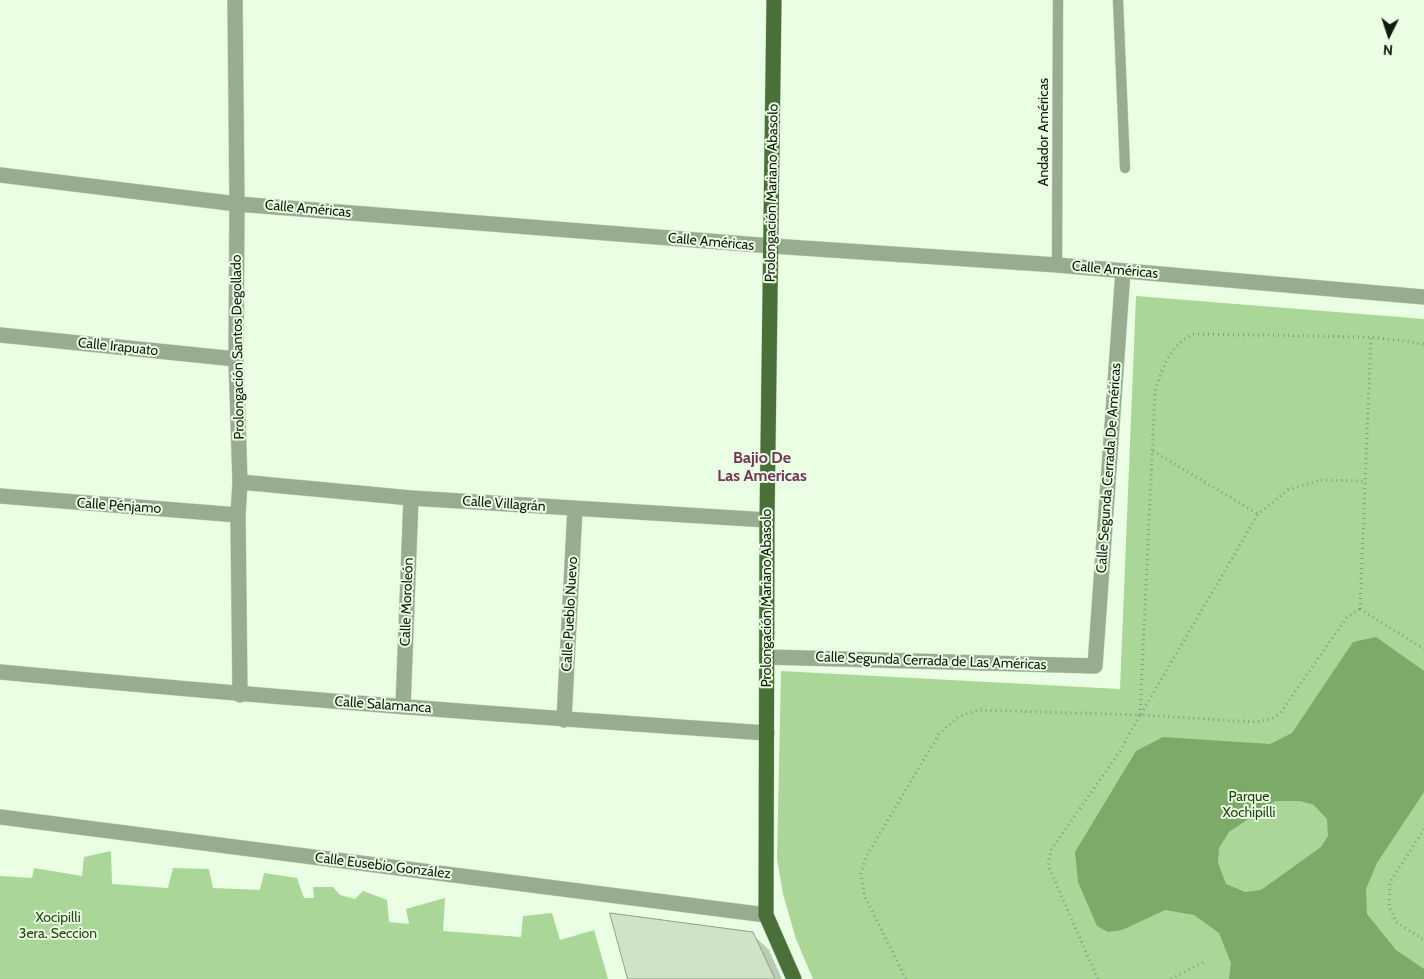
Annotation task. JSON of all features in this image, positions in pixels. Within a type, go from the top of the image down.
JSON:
[{"type":"main road","name":"Prolongación Mariano Abasolo","points":[[774,0],[767,520],[766,914],[794,979]]},
{"type":"street","name":"Prolongación Santos Degollado","points":[[235,0],[236,358],[240,482],[238,515],[240,695]]},
{"type":"street","name":"Calle Américas","points":[[0,174],[237,204],[772,246],[1058,265],[1424,298]]},
{"type":"street","name":"Calle Segunda Cerrada De Américas","points":[[1095,666],[1123,271]]},
{"type":"street","name":"Calle Irapuato","points":[[0,335],[236,358]]},
{"type":"street","name":"Calle Villagrán","points":[[240,482],[411,498],[767,520]]},
{"type":"street","name":"Calle Pénjamo","points":[[0,496],[238,515]]},
{"type":"street","name":"Calle Moroleón","points":[[403,707],[411,498]]},
{"type":"street","name":"Calle Pueblo Nuevo","points":[[564,720],[576,508]]},
{"type":"street","name":"Calle Segunda Cerrada de Las Américas","points":[[767,657],[1095,666]]},
{"type":"street","name":"Calle Salamanca","points":[[0,672],[240,695],[564,720],[767,733]]},
{"type":"street","name":"Calle Eusebio González","points":[[0,817],[766,914]]},
{"type":"lane","name":"Andador Américas","points":[[1058,0],[1058,265]]},
{"type":"lane","points":[[1118,0],[1125,168]]},
{"type":"path","points":[[1140,715],[1155,391],[1163,368],[1172,351],[1182,340],[1194,334],[1371,337],[1424,344]]},
{"type":"path","points":[[1360,609],[1371,337]]},
{"type":"path","points":[[1153,451],[1258,514]]},
{"type":"path","points":[[1098,979],[1048,865],[1051,850],[1120,751],[1258,514],[1288,490],[1320,480],[1365,480]]},
{"type":"path","points":[[906,979],[865,897],[861,874],[866,857],[939,734],[958,717],[978,710],[1140,715],[1256,722],[1272,719],[1281,712],[1347,617],[1360,609]]},
{"type":"path","points":[[1360,609],[1424,649]]},
{"type":"path","points":[[1424,829],[1390,882],[1389,906],[1396,922],[1424,940]]},
{"type":"path","points":[[1171,979],[1206,961]]},
{"type":"green space","name":"Parque Xochipilli","points":[[1136,296],[1424,319],[1424,979],[813,979],[796,939],[783,894],[777,859],[781,671],[1120,689]]},
{"type":"green space","name":"Xocipilli 3era. Seccion","points":[[111,851],[112,884],[168,888],[173,868],[209,869],[213,888],[260,890],[264,873],[297,878],[304,898],[314,898],[313,887],[333,887],[340,895],[355,899],[363,891],[387,900],[389,922],[409,924],[406,909],[445,898],[443,931],[521,937],[523,916],[552,913],[560,940],[594,930],[608,979],[0,979],[0,876],[32,878],[34,868],[82,876],[84,857]]},
{"type":"shaded area","points":[[1376,637],[1424,671],[1424,792],[1377,863],[1366,889],[1367,914],[1396,950],[1424,969],[1424,979],[1229,979],[1231,963],[1219,933],[1194,915],[1165,910],[1122,930],[1108,932],[1097,926],[1078,882],[1075,852],[1136,751],[1163,737],[1270,744],[1292,733],[1353,642]],"holes":[[[1275,801],[1300,801],[1314,805],[1327,819],[1328,836],[1321,847],[1261,890],[1245,892],[1226,884],[1218,863],[1219,848],[1229,832]]]},
{"type":"building","points":[[610,913],[753,932],[775,979],[628,979]]},
{"type":"district","name":"Bajio De Las Americas","points":[[762,467]]}]
